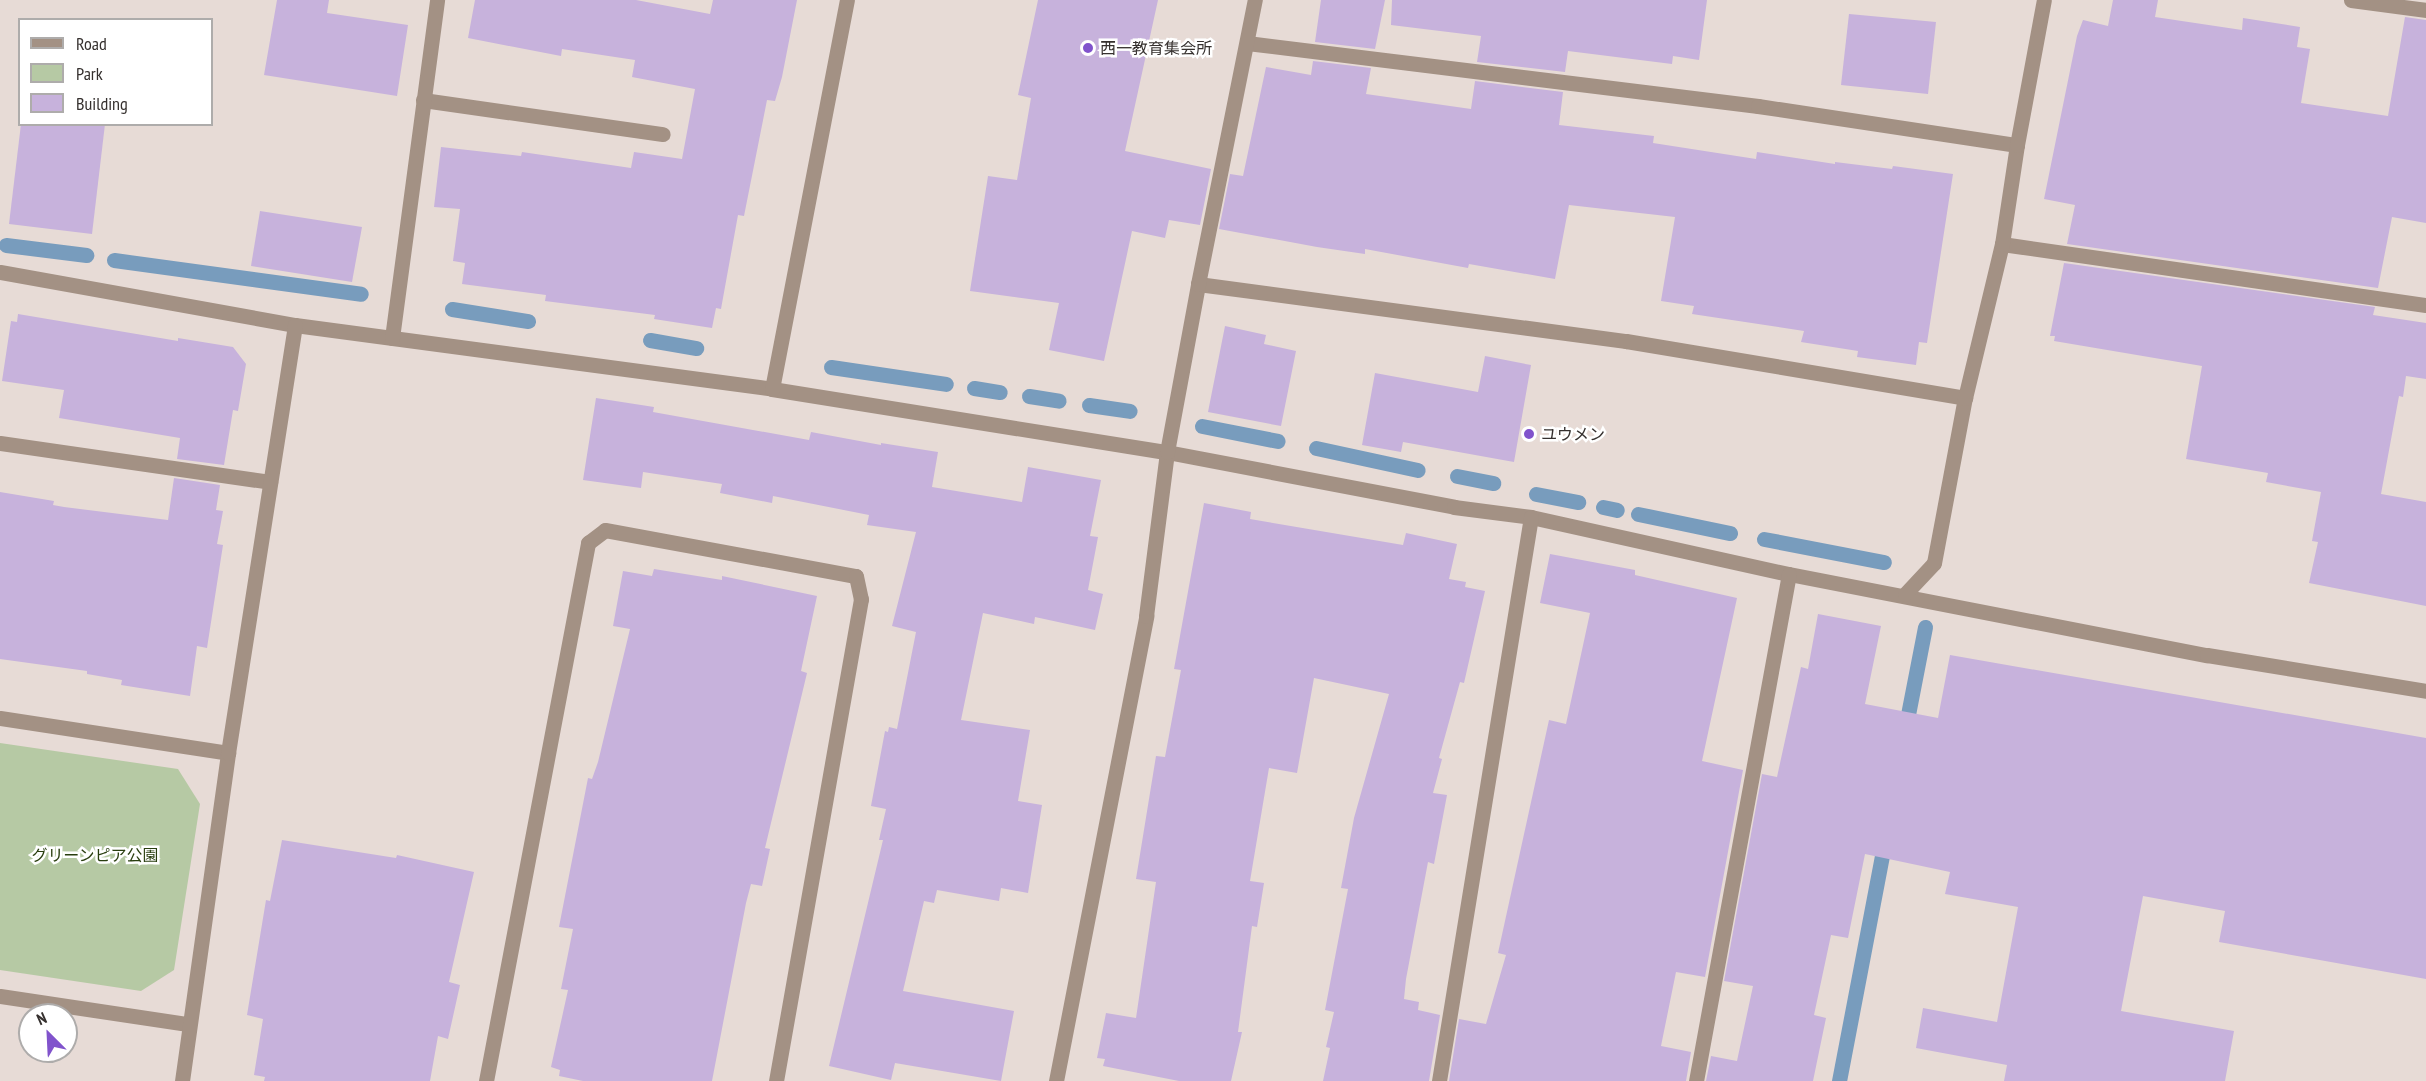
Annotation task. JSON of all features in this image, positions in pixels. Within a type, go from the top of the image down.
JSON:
[{"type":"street","points":[[392,338],[437,0]]},
{"type":"street","points":[[772,388],[847,0]]},
{"type":"street","points":[[1056,1081],[1146,615],[1167,452],[1255,0]]},
{"type":"street","points":[[1905,594],[1934,563],[1965,398],[2002,244],[2017,145],[2044,0]]},
{"type":"street","points":[[2350,0],[2426,10]]},
{"type":"street","points":[[1247,43],[1758,106],[2017,145]]},
{"type":"street","points":[[423,100],[663,134]]},
{"type":"street","points":[[2002,244],[2426,305]]},
{"type":"street","points":[[0,272],[295,325],[772,388],[1167,452],[1454,507],[1531,517],[1789,573],[2207,655],[2426,691]]},
{"type":"street","points":[[1198,284],[1626,341],[1965,398]]},
{"type":"street","points":[[182,1081],[188,1024],[228,753],[295,325]]},
{"type":"street","points":[[0,443],[270,482]]},
{"type":"street","points":[[1439,1081],[1531,517]]},
{"type":"street","points":[[486,1081],[588,543],[605,530],[856,576],[861,599],[776,1081]]},
{"type":"street","points":[[1696,1081],[1789,573]]},
{"type":"street","points":[[0,718],[228,753]]},
{"type":"street","points":[[0,996],[188,1024]]},
{"type":"green space","name":"グリーンピア公園","points":[[0,743],[178,769],[200,804],[174,970],[141,991],[0,970]]},
{"type":"building","points":[[277,0],[329,0],[327,13],[408,25],[397,96],[264,75]]},
{"type":"building","points":[[475,0],[636,0],[710,14],[713,0],[797,0],[782,77],[775,101],[767,100],[744,216],[738,215],[721,309],[716,308],[712,328],[654,319],[655,315],[545,301],[546,295],[462,284],[465,263],[453,261],[460,209],[434,207],[441,147],[521,156],[522,152],[631,168],[634,152],[682,159],[695,89],[632,77],[635,60],[562,49],[561,56],[468,38]]},
{"type":"building","points":[[1038,0],[1158,0],[1125,151],[1211,169],[1200,225],[1169,220],[1165,238],[1132,231],[1104,361],[1049,350],[1059,303],[970,291],[988,176],[1017,180],[1031,98],[1018,95]]},
{"type":"building","points":[[1321,0],[1385,0],[1375,49],[1315,42]]},
{"type":"building","points":[[1392,0],[1707,0],[1699,60],[1673,56],[1672,64],[1568,51],[1565,72],[1477,62],[1481,36],[1391,25]]},
{"type":"building","points":[[2113,0],[2158,0],[2155,17],[2242,30],[2243,18],[2300,27],[2297,47],[2310,49],[2301,103],[2388,116],[2405,17],[2426,20],[2426,223],[2392,217],[2378,288],[2067,244],[2075,205],[2044,199],[2077,36],[2083,20],[2108,26]]},
{"type":"building","points":[[1849,14],[1936,22],[1928,94],[1841,85]]},
{"type":"building","points":[[1313,61],[1371,68],[1366,94],[1471,109],[1475,81],[1563,92],[1559,125],[1654,136],[1653,143],[1756,159],[1757,152],[1835,164],[1835,162],[1892,169],[1893,166],[1953,174],[1927,343],[1919,342],[1916,365],[1857,357],[1858,351],[1801,342],[1804,331],[1692,314],[1694,306],[1661,301],[1675,217],[1569,205],[1555,279],[1469,264],[1468,268],[1365,249],[1365,254],[1317,247],[1219,229],[1230,174],[1243,176],[1266,67],[1311,75]]},
{"type":"building","points":[[21,126],[105,126],[92,234],[9,224]]},
{"type":"building","points":[[260,211],[362,227],[352,282],[251,266]]},
{"type":"building","points":[[2064,263],[2375,307],[2373,315],[2426,323],[2426,379],[2406,376],[2403,397],[2399,396],[2381,494],[2426,502],[2426,606],[2309,583],[2318,542],[2312,541],[2321,492],[2266,482],[2268,473],[2186,459],[2202,366],[2054,341],[2055,336],[2050,336]]},
{"type":"building","points":[[18,314],[178,341],[178,338],[233,347],[246,364],[238,411],[233,410],[224,465],[177,459],[180,438],[59,418],[64,390],[2,381],[11,321],[17,322]]},
{"type":"building","points":[[1225,326],[1266,335],[1264,344],[1296,351],[1281,426],[1208,412]]},
{"type":"building","points":[[1485,356],[1531,365],[1514,462],[1403,442],[1401,452],[1362,445],[1375,373],[1478,392]]},
{"type":"building","points":[[596,398],[654,407],[653,412],[809,440],[811,432],[881,445],[881,443],[938,452],[932,487],[1022,502],[1028,467],[1101,480],[1090,536],[1098,537],[1088,590],[1103,594],[1095,630],[1035,617],[1034,624],[983,613],[961,720],[1030,730],[1018,801],[1042,805],[1028,893],[1001,888],[999,901],[937,890],[934,903],[924,901],[903,991],[1014,1011],[1001,1081],[895,1063],[891,1080],[829,1066],[883,840],[879,840],[886,809],[871,806],[885,731],[888,732],[889,727],[897,729],[916,632],[892,626],[916,532],[867,525],[869,515],[773,496],[772,503],[720,493],[722,484],[643,472],[641,488],[583,480]]},
{"type":"building","points":[[174,478],[220,485],[216,510],[223,511],[217,544],[223,545],[207,648],[197,646],[190,696],[121,685],[122,680],[87,674],[87,671],[0,659],[0,492],[54,501],[53,505],[64,507],[168,520]]},
{"type":"building","points":[[1204,503],[1251,512],[1250,519],[1403,545],[1406,533],[1457,544],[1449,579],[1466,582],[1465,587],[1485,591],[1464,683],[1460,682],[1439,758],[1442,759],[1433,793],[1447,795],[1434,864],[1428,862],[1406,979],[1404,999],[1419,1002],[1418,1010],[1440,1015],[1429,1081],[1323,1081],[1330,1048],[1326,1047],[1334,1012],[1325,1010],[1348,889],[1341,888],[1354,818],[1389,694],[1314,678],[1297,773],[1269,768],[1250,881],[1264,883],[1257,927],[1252,926],[1238,1032],[1242,1032],[1231,1081],[1179,1081],[1103,1066],[1105,1059],[1097,1058],[1106,1013],[1136,1018],[1156,882],[1136,879],[1156,756],[1165,757],[1181,670],[1174,669]]},
{"type":"building","points":[[1550,554],[1635,570],[1635,575],[1737,598],[1702,761],[1743,770],[1705,977],[1676,972],[1661,1046],[1691,1052],[1686,1081],[1449,1081],[1459,1019],[1486,1024],[1506,955],[1498,953],[1549,720],[1566,724],[1590,613],[1540,603]]},
{"type":"building","points":[[654,569],[722,580],[722,576],[817,596],[801,671],[807,673],[765,848],[770,849],[762,886],[751,884],[746,903],[712,1081],[583,1081],[559,1076],[560,1070],[551,1067],[568,990],[561,989],[573,929],[559,927],[588,778],[592,779],[598,762],[630,629],[613,626],[623,571],[652,576]]},
{"type":"building","points":[[1818,614],[1881,626],[1865,704],[1938,718],[1950,655],[2426,738],[2426,979],[2219,942],[2225,911],[2143,896],[2121,1011],[2234,1031],[2225,1081],[2004,1081],[2007,1065],[1916,1048],[1923,1008],[1997,1022],[2018,907],[1945,894],[1950,872],[1865,854],[1848,938],[1831,935],[1814,1015],[1826,1018],[1813,1081],[1706,1081],[1711,1056],[1737,1061],[1753,986],[1724,981],[1762,774],[1777,777],[1801,667],[1808,669]]},
{"type":"building","points":[[282,840],[396,858],[397,855],[474,872],[449,982],[460,985],[448,1039],[438,1036],[430,1081],[264,1081],[265,1077],[254,1075],[263,1019],[247,1015],[266,900],[270,901]]},
{"type":"waterway","points":[[6,245],[86,255]]},
{"type":"waterway","points":[[114,260],[361,294]]},
{"type":"waterway","points":[[452,309],[528,321]]},
{"type":"waterway","points":[[650,340],[696,348]]},
{"type":"waterway","points":[[831,367],[946,384]]},
{"type":"waterway","points":[[974,388],[1000,392]]},
{"type":"waterway","points":[[1029,396],[1059,401]]},
{"type":"waterway","points":[[1089,405],[1130,411]]},
{"type":"waterway","points":[[1202,426],[1278,441]]},
{"type":"waterway","points":[[1316,448],[1418,470]]},
{"type":"waterway","points":[[1457,476],[1493,483]]},
{"type":"waterway","points":[[1536,494],[1578,502]]},
{"type":"waterway","points":[[1603,507],[1617,510]]},
{"type":"waterway","points":[[1638,514],[1730,533]]},
{"type":"waterway","points":[[1764,539],[1884,562]]},
{"type":"waterway","points":[[1905,730],[1925,627]]},
{"type":"waterway","points":[[1839,1081],[1885,839]]},
{"type":"place","name":"西一教育集会所","points":[[1088,48]]},
{"type":"place","name":"ユウメン","points":[[1529,434]]}]
